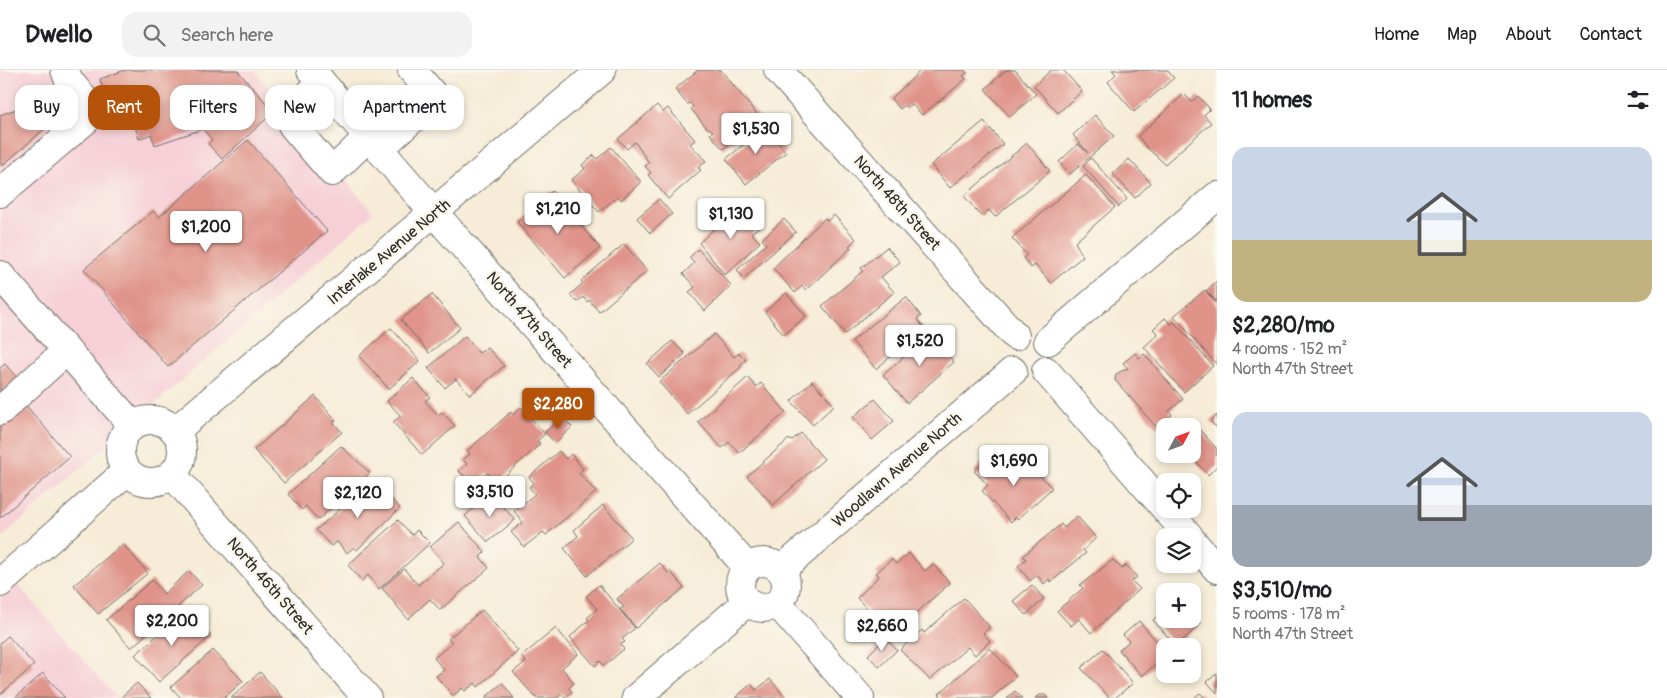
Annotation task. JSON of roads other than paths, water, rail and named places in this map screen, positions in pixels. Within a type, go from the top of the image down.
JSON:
[{"type":"street","points":[[0,194],[95,112],[69,81],[65,70]]},
{"type":"street","points":[[315,74],[292,125],[332,172],[436,98],[412,70]]},
{"type":"street","name":"Interlake Avenue North","points":[[175,431],[435,214],[602,70]]},
{"type":"street","name":"North 48th Street","points":[[778,70],[1015,336]]},
{"type":"street","name":"North 47th Street","points":[[315,74],[435,214],[748,568]]},
{"type":"street","points":[[1048,340],[1217,196]]},
{"type":"street","points":[[0,275],[132,426]]},
{"type":"street","points":[[1032,331],[1040,333],[1048,340],[1053,352],[1053,360],[1046,371],[1036,377],[1028,378],[1013,371],[1007,360],[1007,353],[1008,346],[1015,336],[1032,331]]},
{"type":"street","points":[[0,411],[66,351]]},
{"type":"street","name":"Woodlawn Avenue North","points":[[781,570],[1013,371]]},
{"type":"street","points":[[1046,371],[1181,528]]},
{"type":"street","points":[[153,420],[167,425],[175,431],[182,444],[182,454],[180,463],[172,474],[158,482],[138,480],[122,464],[120,454],[121,443],[125,434],[132,426],[142,421],[153,420]]},
{"type":"street","points":[[0,583],[128,471]]},
{"type":"street","name":"North 46th Street","points":[[172,474],[367,698]]},
{"type":"street","points":[[1201,551],[1217,569]]},
{"type":"street","points":[[764,561],[772,563],[781,570],[787,582],[787,590],[778,604],[763,609],[747,602],[740,584],[741,577],[748,568],[764,561]]},
{"type":"street","points":[[636,698],[747,602]]},
{"type":"street","points":[[778,604],[860,698]]}]
